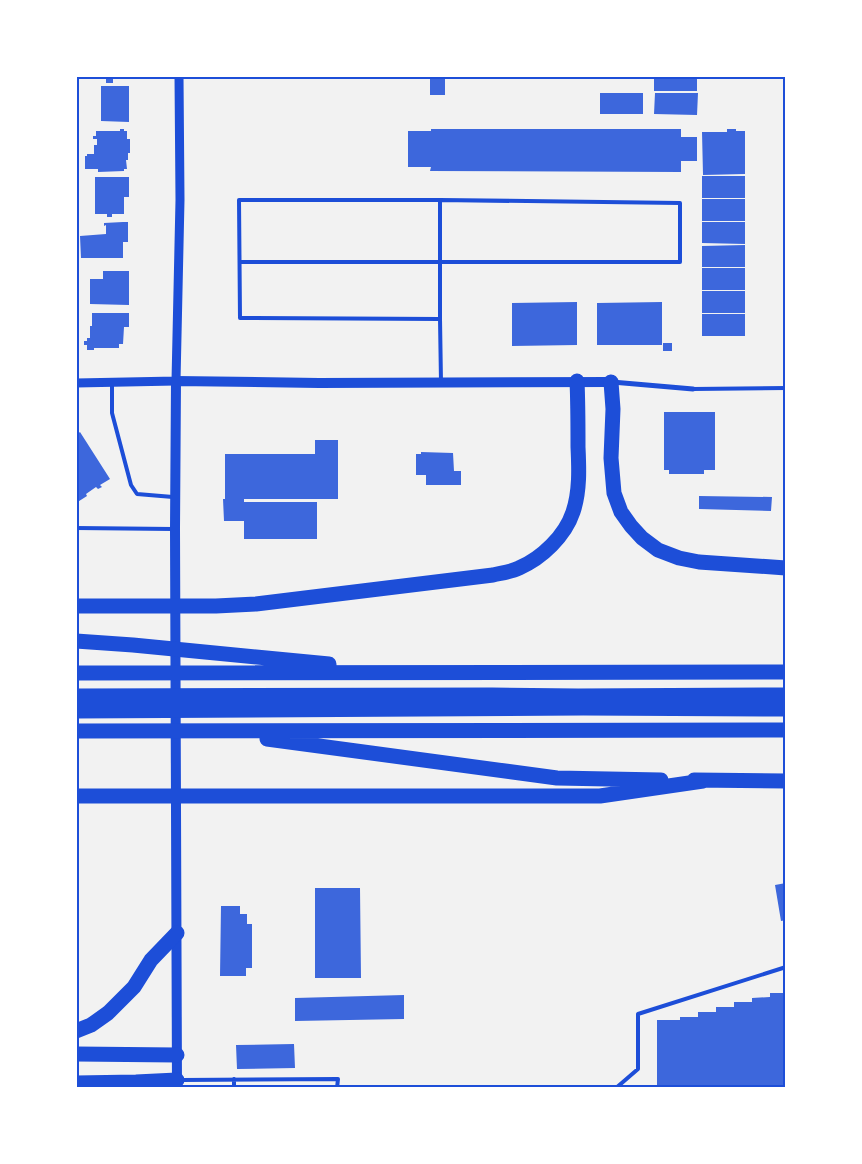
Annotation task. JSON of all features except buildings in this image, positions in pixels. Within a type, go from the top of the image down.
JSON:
[{"type":"highway","points":[[76,606],[216,606],[256,604],[493,575],[518,568],[552,546],[573,512],[577,492],[578,468],[577,381]]},
{"type":"highway","points":[[612,382],[611,458],[614,493],[621,512],[642,538],[658,550],[679,558],[699,562],[786,568]]},
{"type":"highway","points":[[76,641],[412,672]]},
{"type":"highway","points":[[76,673],[786,672]]},
{"type":"highway","points":[[76,696],[786,695]]},
{"type":"highway","points":[[76,710],[786,709]]},
{"type":"highway","points":[[76,731],[786,730]]},
{"type":"highway","points":[[211,731],[556,778],[703,781],[786,780]]},
{"type":"highway","points":[[76,796],[600,796],[703,781]]},
{"type":"highway","points":[[76,1031],[91,1025],[108,1013],[134,987],[151,960],[176,933]]},
{"type":"highway","points":[[76,1054],[176,1055]]},
{"type":"highway","points":[[83,1084],[136,1082],[177,1084]]},
{"type":"main road","points":[[177,1084],[176,381],[319,383],[612,382]]},
{"type":"street","points":[[76,383],[176,381],[180,200],[179,76]]},
{"type":"street","points":[[612,382],[693,389]]},
{"type":"lane","points":[[240,262],[680,262],[680,203],[239,200],[240,318],[440,319]]},
{"type":"lane","points":[[440,200],[441,382]]},
{"type":"lane","points":[[112,382],[112,412],[131,484],[137,494],[176,497]]},
{"type":"lane","points":[[693,389],[786,388]]},
{"type":"lane","points":[[76,528],[175,529]]},
{"type":"lane","points":[[616,1088],[638,1069],[638,1014],[786,967]]},
{"type":"lane","points":[[177,1084],[234,1079],[338,1079],[338,1088]]},
{"type":"lane","points":[[234,1079],[234,1088]]}]
